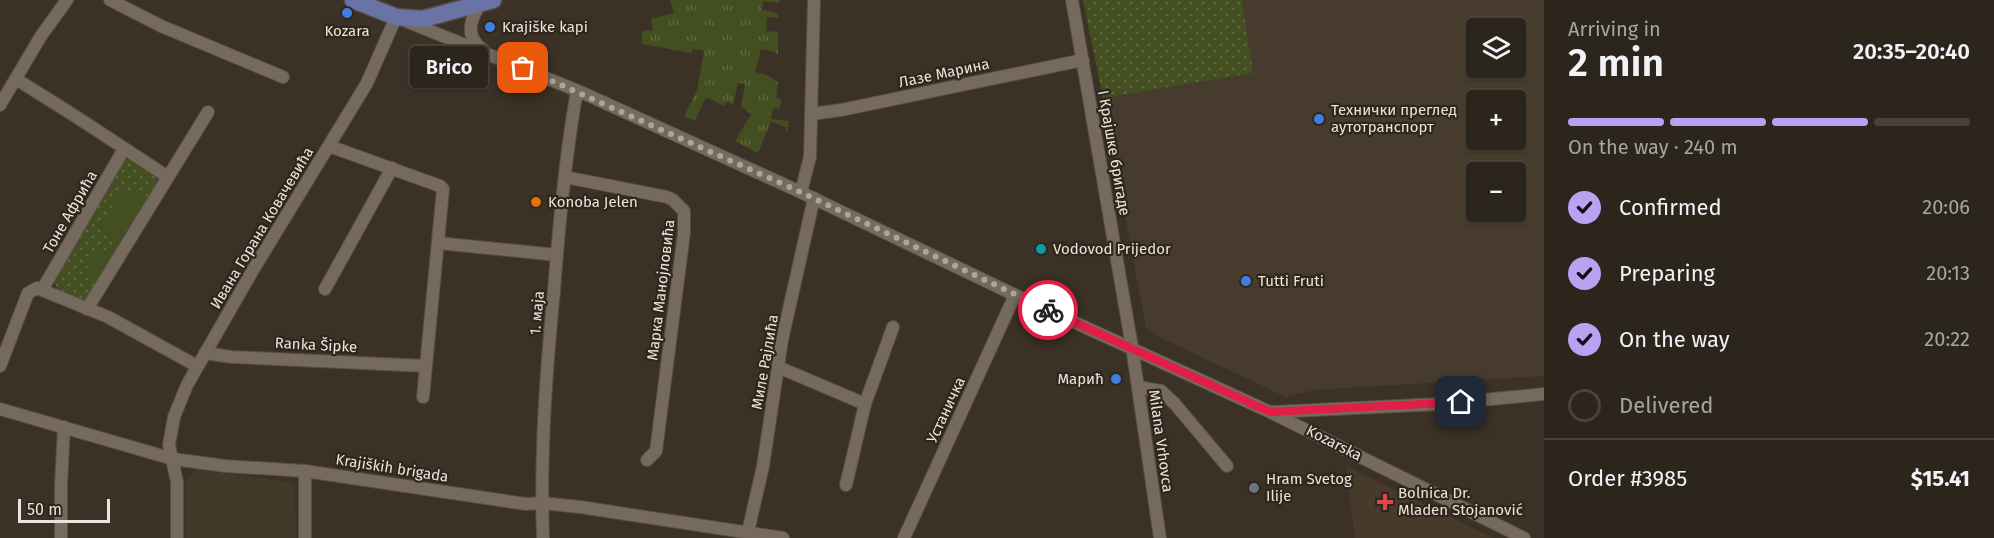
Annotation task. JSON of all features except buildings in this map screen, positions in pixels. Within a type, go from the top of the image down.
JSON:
[{"type":"main road","name":"Kozarska","points":[[353,0],[396,17]]},
{"type":"main road","points":[[396,17],[433,18],[487,2]]},
{"type":"street","points":[[0,105],[41,36],[67,0]]},
{"type":"street","points":[[110,0],[161,26],[283,77]]},
{"type":"street","points":[[801,192],[810,157],[814,0]]},
{"type":"street","name":"I Крајшке бригаде","points":[[1072,0],[1132,347]]},
{"type":"street","points":[[487,2],[472,17],[471,33],[477,46],[487,53]]},
{"type":"street","name":"Kozarska","points":[[396,17],[577,91],[814,198],[1015,295],[1270,412],[1524,538]]},
{"type":"street","name":"Ивана Горана Ковачевића","points":[[177,538],[177,482],[169,445],[174,417],[187,385],[253,270],[367,83],[396,17]]},
{"type":"street","name":"Лазе Марина","points":[[811,114],[842,110],[1083,60]]},
{"type":"street","points":[[16,79],[168,177]]},
{"type":"street","name":"1. маја","points":[[543,538],[545,390],[565,177],[577,91]]},
{"type":"street","points":[[87,309],[208,112]]},
{"type":"street","points":[[329,146],[443,189],[423,397]]},
{"type":"street","name":"Тоне Афрића","points":[[42,290],[124,149]]},
{"type":"street","points":[[325,289],[392,168]]},
{"type":"street","name":"Марка Манојловића","points":[[565,177],[667,197],[684,211],[656,451],[647,460]]},
{"type":"street","name":"Миле Рајлића","points":[[748,532],[763,466],[782,340],[814,198]]},
{"type":"street","points":[[438,243],[557,255]]},
{"type":"street","points":[[0,366],[28,292],[33,289],[42,290],[108,317],[197,366]]},
{"type":"street","name":"Устаничка","points":[[904,538],[1015,295]]},
{"type":"street","points":[[0,327],[12,333]]},
{"type":"street","points":[[846,485],[865,404],[893,327]]},
{"type":"street","name":"Milana Vrhovca","points":[[1132,347],[1160,538]]},
{"type":"street","name":"Ranka Šipke","points":[[205,353],[232,357],[426,366]]},
{"type":"street","points":[[778,367],[865,404]]},
{"type":"street","points":[[1138,387],[1161,391],[1175,404],[1227,466]]},
{"type":"street","points":[[1270,412],[1440,404],[1544,394]]},
{"type":"street","name":"Krajiških brigada","points":[[0,409],[173,459],[225,466],[305,471],[526,504],[542,503],[783,538]]},
{"type":"street","points":[[61,538],[64,427]]},
{"type":"street","points":[[305,471],[305,538]]},
{"type":"shaded area","points":[[1242,0],[1544,0],[1544,376],[1314,390],[1286,397],[1157,336],[1146,328],[1103,98],[1253,73]]},
{"type":"shaded area","name":"Bolnica Dr. Mladen Stojanović","points":[[1346,466],[1493,538],[1355,538]]},
{"type":"shaded area","points":[[201,470],[288,482],[295,487],[296,538],[186,538],[186,482],[194,472]]},
{"type":"green space","points":[[670,0],[780,0],[778,3],[763,1],[762,10],[777,13],[779,18],[767,17],[766,31],[778,32],[778,55],[775,52],[761,49],[755,72],[767,75],[778,82],[776,98],[781,99],[780,109],[773,108],[771,119],[789,121],[787,133],[785,127],[771,121],[758,153],[735,141],[751,114],[741,106],[745,84],[738,83],[733,105],[727,101],[724,106],[706,97],[695,121],[684,117],[697,90],[704,51],[693,49],[691,53],[642,44],[642,31],[653,30],[651,19],[674,13]]},
{"type":"green space","points":[[1083,0],[1242,0],[1253,73],[1103,98]]},
{"type":"green space","points":[[132,157],[156,173],[158,184],[89,298],[79,302],[59,293],[53,280],[121,162]]},
{"type":"green space","points":[[123,187],[147,202],[123,242],[99,229]]},
{"type":"green space","points":[[100,247],[115,256],[97,285],[83,275]]},
{"type":"way so far","points":[[523,68],[794,189],[1048,310]]},
{"type":"place","name":"Kozara","points":[[347,13]]},
{"type":"place","name":"Krajiške kapi","points":[[490,27]]},
{"type":"place","name":"Brico","points":[[523,68]]},
{"type":"place","name":"Технички преглед аутотранспорт","points":[[1319,119]]},
{"type":"place","name":"Konoba Jelen","points":[[536,202]]},
{"type":"place","name":"Vodovod Prijedor","points":[[1041,249]]},
{"type":"place","name":"Tutti Fruti","points":[[1246,281]]},
{"type":"place","name":"Марић","points":[[1116,379]]},
{"type":"place","name":"Hram Svetog Ilije","points":[[1254,488]]},
{"type":"place","name":"Bolnica Dr. Mladen Stojanović","points":[[1385,502]]},
{"type":"route","points":[[1048,310],[1270,412],[1461,402]]}]
